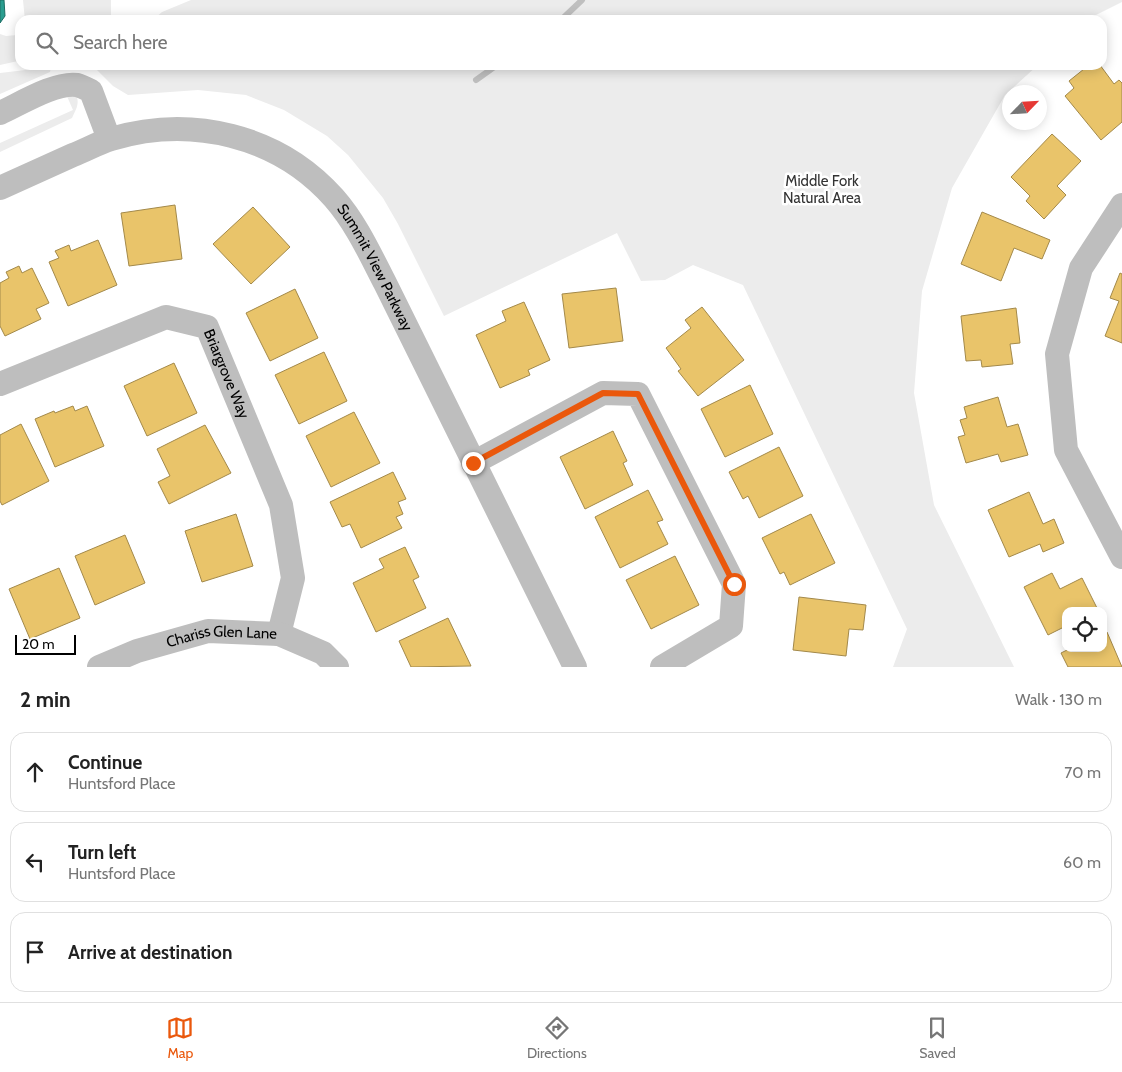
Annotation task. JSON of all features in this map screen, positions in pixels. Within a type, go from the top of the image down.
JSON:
[{"type":"street","points":[[0,113],[52,89],[68,85],[77,86],[91,91],[109,139]]},
{"type":"street","name":"Summit View Parkway","points":[[0,188],[109,139],[165,128],[224,133],[251,141],[281,154],[308,173],[334,198],[355,226],[575,667]]},
{"type":"street","points":[[1120,548],[1066,450],[1057,354],[1080,268],[1122,205]]},
{"type":"street","name":"Briargrove Way","points":[[0,384],[166,316],[207,327],[280,505],[293,578],[279,634]]},
{"type":"street","points":[[473,463],[603,393],[638,394],[734,584],[731,626],[662,667]]},
{"type":"street","name":"Chariss Glen Lane","points":[[99,667],[137,651],[208,631],[279,634],[323,653],[337,667]]},
{"type":"green space","points":[[23,0],[111,0],[111,15],[24,15]]},
{"type":"green space","points":[[191,0],[1122,0],[1122,2],[1096,15],[159,15]]},
{"type":"green space","points":[[0,34],[6,36],[15,35],[15,62],[0,65]]},
{"type":"green space","points":[[50,70],[50,72],[0,94],[0,73]]},
{"type":"green space","name":"Middle Fork Natural Area","points":[[97,70],[1032,70],[1016,85],[1002,85],[1002,100],[952,188],[922,291],[914,393],[934,505],[1014,667],[893,667],[907,629],[743,285],[693,265],[665,280],[641,281],[617,233],[444,316],[383,198],[348,155],[327,136],[284,110],[246,95],[198,90],[128,95],[113,86]]},
{"type":"green space","points":[[66,94],[76,94],[78,101],[72,118],[0,152],[0,143],[73,110]]},
{"type":"building: Homes","points":[[1083,70],[1104,70],[1114,84],[1119,80],[1122,83],[1122,122],[1101,140],[1065,96],[1074,88],[1069,81]]},
{"type":"building: Homes","points":[[1052,134],[1081,161],[1057,186],[1066,195],[1044,219],[1026,201],[1030,196],[1011,177]]},
{"type":"building: Homes","points":[[175,205],[182,259],[129,266],[121,213]]},
{"type":"building: Homes","points":[[253,207],[290,247],[251,284],[213,244]]},
{"type":"building: Homes","points":[[982,212],[1050,240],[1042,259],[1014,248],[1001,281],[961,264]]},
{"type":"building: Homes","points":[[98,240],[117,285],[68,306],[49,262],[59,258],[55,251],[69,245],[71,251]]},
{"type":"building: Homes","points":[[19,266],[22,273],[32,268],[49,303],[36,309],[41,319],[5,336],[0,326],[0,283],[9,278],[6,272]]},
{"type":"building: Homes","points":[[1120,273],[1122,274],[1122,343],[1105,336],[1119,301],[1110,298]]},
{"type":"building: Homes","points":[[616,288],[623,341],[569,348],[562,294]]},
{"type":"building: Homes","points":[[295,289],[318,338],[270,361],[246,313]]},
{"type":"building: Homes","points":[[524,302],[550,360],[528,370],[530,375],[500,388],[476,335],[506,321],[502,311]]},
{"type":"building: Homes","points":[[702,307],[744,360],[698,396],[678,371],[681,369],[666,348],[691,328],[685,320]]},
{"type":"building: Homes","points":[[1016,308],[1020,343],[1010,344],[1013,364],[982,367],[981,360],[966,361],[961,316]]},
{"type":"building: Homes","points":[[324,352],[347,401],[299,424],[275,375]]},
{"type":"building: Homes","points":[[174,363],[197,413],[147,436],[124,386]]},
{"type":"building: Homes","points":[[750,385],[773,434],[725,457],[701,409]]},
{"type":"building: Homes","points":[[998,397],[1007,427],[1018,424],[1028,455],[1001,462],[998,454],[966,463],[958,437],[965,435],[960,420],[967,418],[964,407]]},
{"type":"building: Homes","points":[[73,406],[75,411],[87,406],[104,446],[55,467],[35,419]]},
{"type":"building: Homes","points":[[354,412],[380,463],[331,487],[306,436]]},
{"type":"building: Homes","points":[[21,424],[49,481],[2,505],[0,501],[0,435]]},
{"type":"building: Homes","points":[[205,425],[231,473],[169,504],[158,482],[170,476],[157,449]]},
{"type":"building: Homes","points":[[613,431],[627,461],[623,463],[633,485],[585,509],[560,457]]},
{"type":"building: Homes","points":[[779,447],[803,496],[759,518],[748,496],[743,499],[729,472]]},
{"type":"building: Homes","points":[[393,472],[406,499],[398,502],[403,514],[396,517],[402,528],[361,548],[350,524],[342,527],[330,502]]},
{"type":"building: Homes","points":[[648,490],[663,520],[657,522],[668,544],[620,568],[595,517]]},
{"type":"building: Homes","points":[[1029,492],[1043,524],[1054,519],[1064,543],[1043,552],[1040,544],[1009,557],[988,510]]},
{"type":"building: Homes","points":[[236,514],[253,566],[202,582],[185,531]]},
{"type":"building: Homes","points":[[811,514],[835,563],[790,585],[784,572],[780,574],[762,538]]},
{"type":"building: Homes","points":[[125,535],[145,583],[95,605],[75,556]]},
{"type":"building: Homes","points":[[405,547],[419,577],[413,580],[426,608],[376,632],[353,583],[384,568],[379,559]]},
{"type":"building: Homes","points":[[675,556],[699,605],[651,629],[626,580]]},
{"type":"building: Homes","points":[[59,568],[80,618],[30,639],[9,589]]},
{"type":"building: Homes","points":[[1052,573],[1060,589],[1082,578],[1096,607],[1062,607],[1062,628],[1048,635],[1024,587]]},
{"type":"building: Homes","points":[[799,597],[866,605],[863,630],[849,629],[846,656],[793,650]]},
{"type":"building: Homes","points":[[448,618],[471,666],[411,667],[399,641]]},
{"type":"building: Homes","points":[[1107,632],[1122,667],[1068,667],[1061,653],[1107,652]]},
{"type":"building: Schools","points":[[0,0],[4,0],[5,16],[0,23]]},
{"type":"waterway","points":[[566,15],[582,0]]},
{"type":"waterway","points":[[476,80],[490,70]]},
{"type":"route","points":[[473,463],[603,393],[638,394],[734,584]]}]
